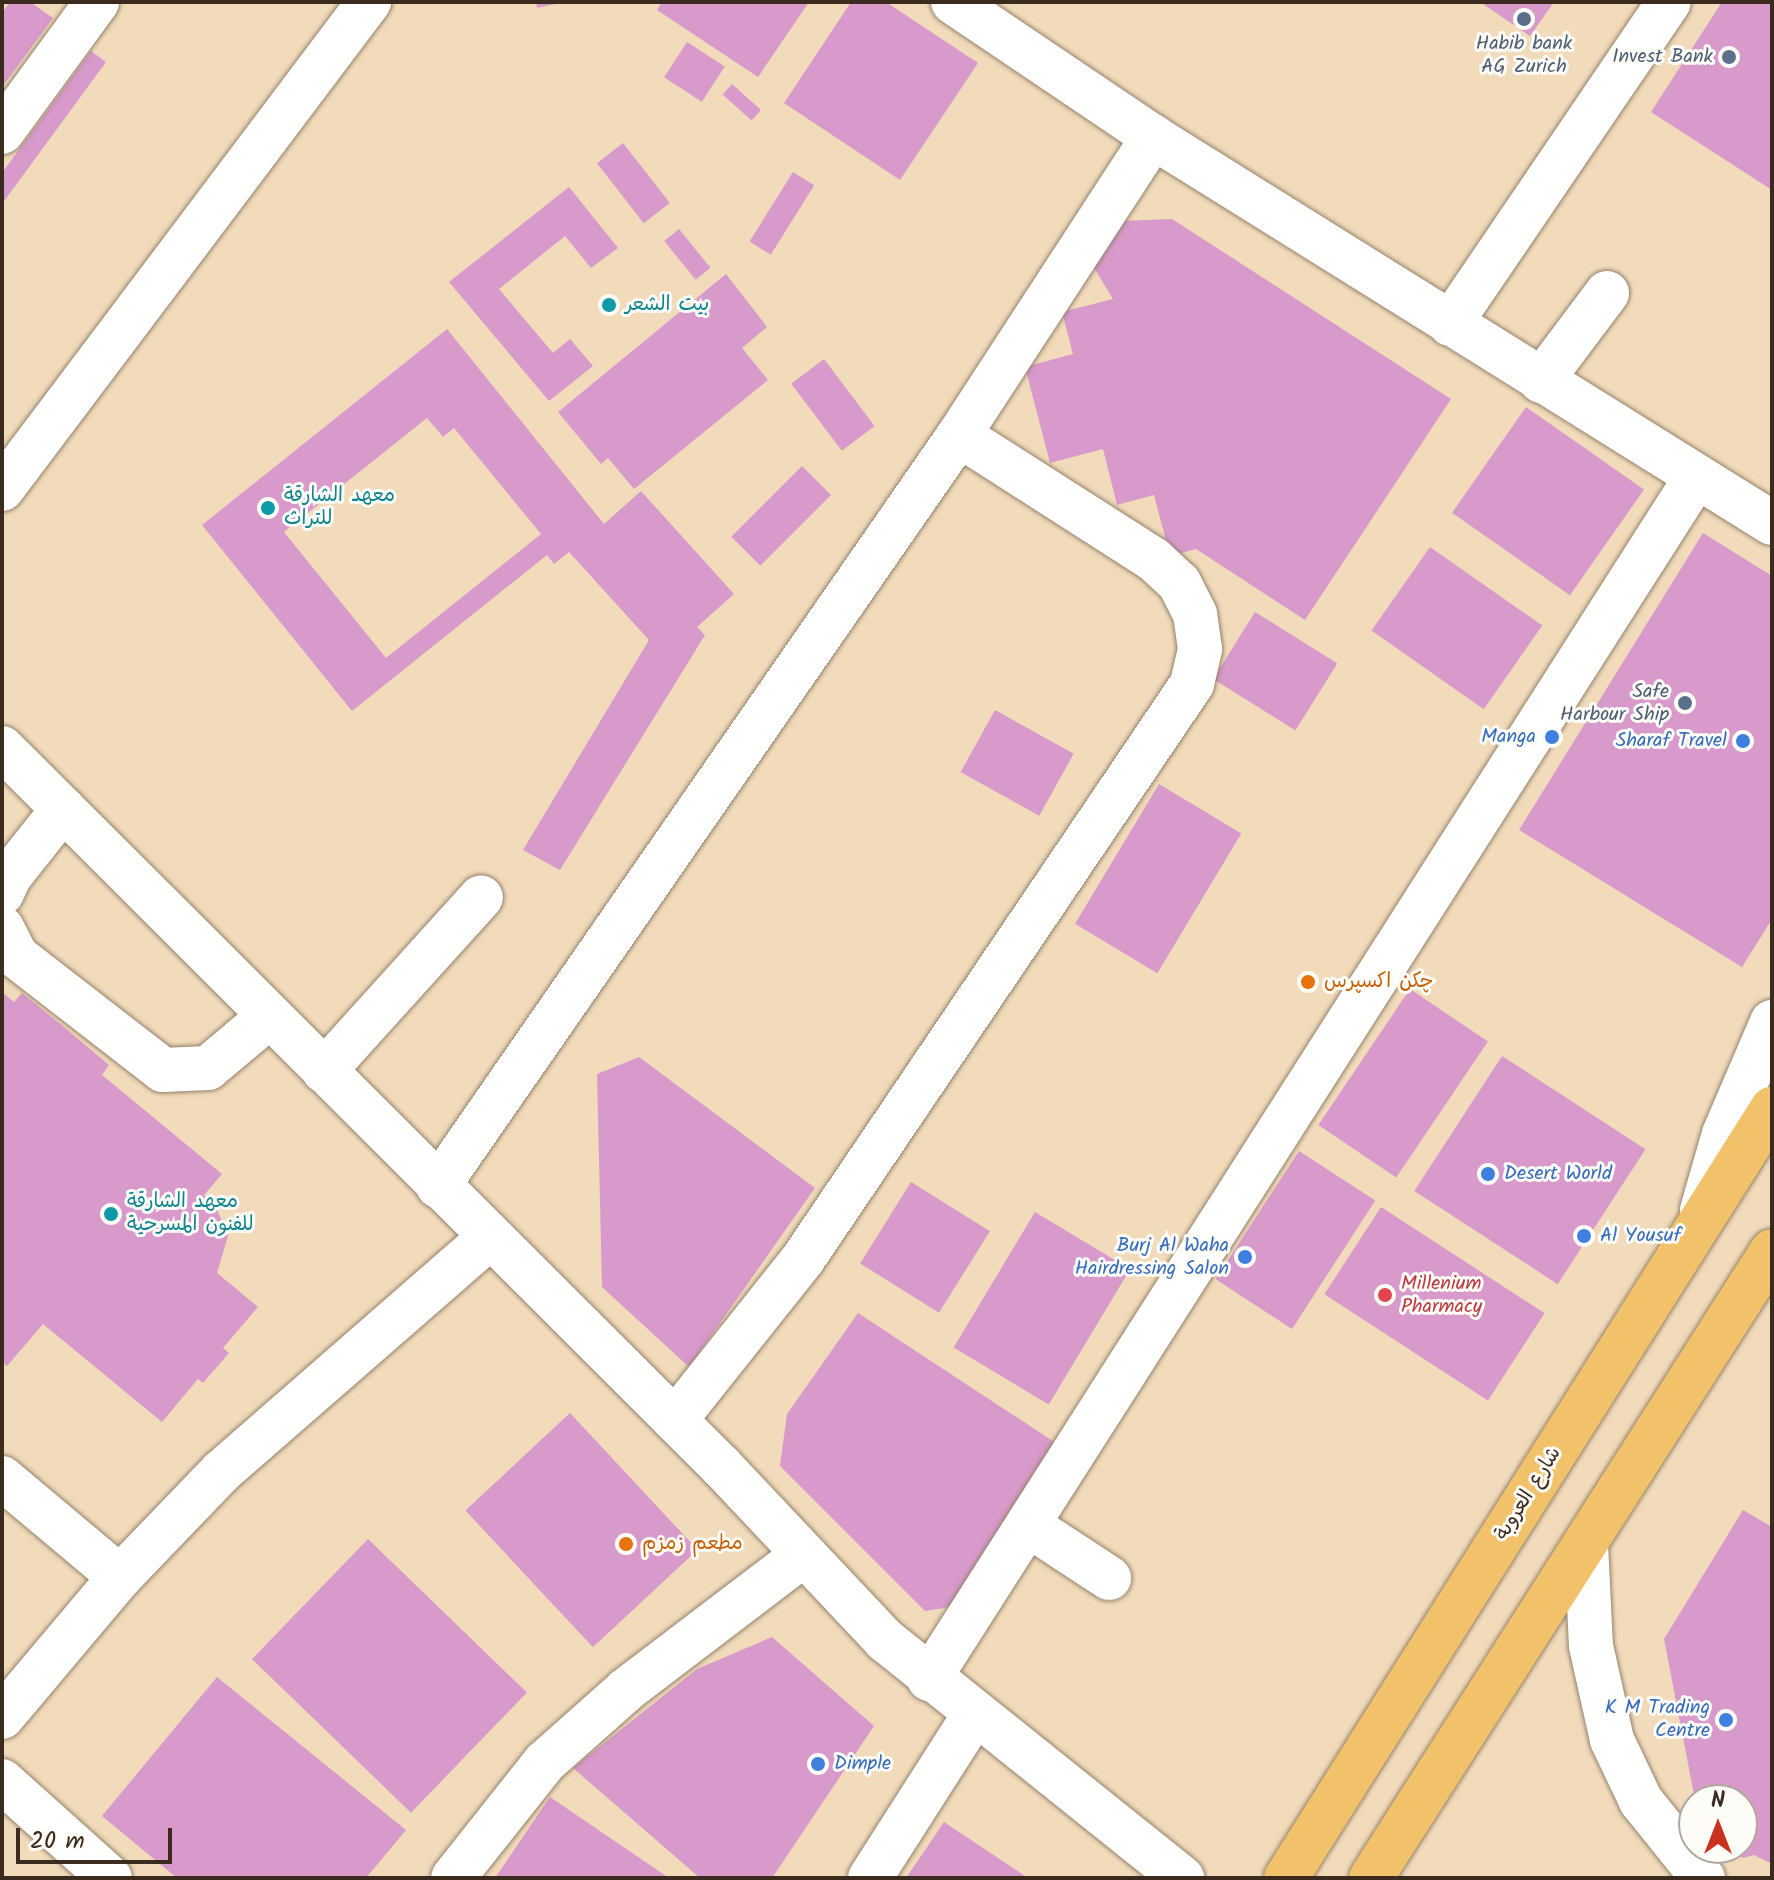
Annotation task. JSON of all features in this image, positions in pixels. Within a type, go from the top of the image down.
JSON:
[{"type":"main road","name":"شارع العروبة","points":[[1286,1878],[1772,1109]]},
{"type":"main road","points":[[1371,1878],[1769,1258]]},
{"type":"street","points":[[2,132],[97,2]]},
{"type":"street","points":[[2,489],[369,2]]},
{"type":"street","points":[[953,2],[1153,137],[1695,479],[1772,523]]},
{"type":"street","points":[[1002,2],[1121,95],[1153,137]]},
{"type":"street","points":[[1450,324],[1669,2]]},
{"type":"street","points":[[438,1186],[959,435],[1153,137]]},
{"type":"street","points":[[1541,381],[1607,293]]},
{"type":"street","points":[[675,1420],[803,1259],[1192,684],[1200,649],[1195,614],[1179,583],[1153,559],[959,435]]},
{"type":"street","points":[[929,1679],[1695,479]]},
{"type":"street","points":[[2,748],[489,1238],[675,1420],[803,1555],[929,1679],[1182,1878]]},
{"type":"street","points":[[2,893],[63,809]]},
{"type":"street","points":[[324,1071],[481,897]]},
{"type":"street","points":[[2,928],[16,956],[149,1064],[163,1070],[208,1068],[270,1016]]},
{"type":"street","points":[[1697,1228],[1724,1134],[1772,1022]]},
{"type":"street","points":[[2,1717],[120,1577],[275,1419],[489,1238]]},
{"type":"street","points":[[2,1478],[120,1577]]},
{"type":"street","points":[[1028,1525],[1109,1578]]},
{"type":"street","points":[[1586,1544],[1591,1646],[1612,1740],[1641,1801],[1703,1878]]},
{"type":"street","points":[[453,1878],[545,1762],[626,1690],[803,1555]]},
{"type":"street","points":[[870,1878],[975,1714]]},
{"type":"street","points":[[2,1781],[110,1878]]},
{"type":"building","points":[[10,2],[30,2],[53,18],[2,87],[2,13]]},
{"type":"building","points":[[536,2],[560,2],[560,3],[537,8]]},
{"type":"building","points":[[662,2],[809,2],[758,77],[657,10]]},
{"type":"building","points":[[851,2],[886,2],[978,63],[900,180],[784,103]]},
{"type":"building","name":"Habib bank AG Zurich","points":[[1480,2],[1554,2],[1530,36]]},
{"type":"building","name":"Invest Bank","points":[[1722,2],[1772,2],[1772,190],[1651,112]]},
{"type":"building","points":[[687,42],[725,67],[702,102],[664,77]]},
{"type":"building","points":[[91,51],[106,62],[2,204],[2,173]]},
{"type":"building","points":[[732,84],[761,110],[752,121],[723,94]]},
{"type":"building","points":[[623,143],[670,203],[644,223],[597,163]]},
{"type":"building","points":[[793,172],[814,185],[771,255],[750,242]]},
{"type":"building","points":[[569,187],[618,248],[591,268],[565,236],[499,289],[553,353],[570,339],[593,366],[549,401],[449,282]]},
{"type":"building","points":[[1172,219],[1451,399],[1305,620],[1196,549],[1170,556],[1154,495],[1117,505],[1103,449],[1050,463],[1025,367],[1073,354],[1062,312],[1113,299],[1091,263],[1121,221]]},
{"type":"building","points":[[679,229],[710,268],[696,280],[664,241]]},
{"type":"building","points":[[726,274],[767,327],[742,348],[768,380],[634,489],[608,458],[601,464],[558,412]]},
{"type":"building","name":"معهد الشارقة للتراث","points":[[447,329],[604,524],[641,491],[734,594],[697,627],[705,635],[560,870],[523,850],[649,640],[569,552],[554,564],[547,555],[352,711],[202,525]],"holes":[[[427,418],[443,437],[454,428],[541,534],[386,658],[284,532]]]},
{"type":"building","points":[[824,359],[875,426],[842,451],[791,384]]},
{"type":"building","points":[[1526,407],[1644,490],[1570,595],[1452,513]]},
{"type":"building","points":[[802,466],[831,495],[760,566],[731,537]]},
{"type":"building","name":"Safe Harbour Ship","points":[[1703,533],[1772,576],[1772,919],[1742,967],[1519,830]]},
{"type":"building","points":[[1430,547],[1542,626],[1484,709],[1371,631]]},
{"type":"building","points":[[1255,612],[1337,663],[1295,730],[1213,679]]},
{"type":"building","points":[[995,710],[1074,754],[1039,816],[961,772]]},
{"type":"building","points":[[1159,784],[1241,833],[1157,973],[1075,924]]},
{"type":"building","points":[[1410,989],[1488,1042],[1396,1178],[1318,1125]]},
{"type":"building","name":"معهد الشارقة للفنون المسرحية","points":[[2,992],[14,1002],[22,993],[59,1023],[109,1065],[102,1075],[222,1174],[204,1195],[216,1207],[228,1236],[217,1273],[258,1307],[223,1348],[229,1353],[203,1383],[198,1379],[162,1422],[43,1324],[7,1366],[2,1362]]},
{"type":"building","points":[[1502,1056],[1645,1149],[1558,1284],[1414,1191]]},
{"type":"building","points":[[639,1057],[815,1188],[689,1367],[602,1287],[597,1074]]},
{"type":"building","points":[[1299,1151],[1375,1201],[1292,1329],[1216,1279]]},
{"type":"building","points":[[911,1182],[990,1231],[939,1313],[860,1263]]},
{"type":"building","points":[[1381,1207],[1545,1313],[1488,1400],[1324,1294]]},
{"type":"building","points":[[1035,1212],[1130,1269],[1049,1405],[954,1347]]},
{"type":"building","points":[[858,1313],[1068,1451],[964,1605],[925,1611],[780,1466],[787,1414]]},
{"type":"building","points":[[570,1413],[698,1550],[593,1647],[465,1511]]},
{"type":"building","name":"K M Trading Centre","points":[[1743,1510],[1772,1527],[1772,1864],[1758,1857],[1758,1784],[1692,1784],[1664,1639]]},
{"type":"building","points":[[368,1539],[527,1693],[411,1813],[252,1659]]},
{"type":"building","points":[[772,1637],[874,1726],[772,1878],[700,1878],[573,1768],[697,1669]]},
{"type":"building","points":[[217,1677],[406,1830],[366,1878],[177,1878],[102,1816]]},
{"type":"building","points":[[550,1797],[669,1878],[495,1878]]},
{"type":"building","points":[[944,1822],[1028,1878],[906,1878]]},
{"type":"place","name":"Habib bank AG Zurich","points":[[1524,19]]},
{"type":"place","name":"Invest Bank","points":[[1729,57]]},
{"type":"place","name":"بيت الشعر","points":[[609,305]]},
{"type":"place","name":"معهد الشارقة للتراث","points":[[268,508]]},
{"type":"place","name":"Safe Harbour Ship","points":[[1685,703]]},
{"type":"place","name":"Manga","points":[[1552,737]]},
{"type":"place","name":"Sharaf Travel","points":[[1743,741]]},
{"type":"place","name":"چکن اکسپرس","points":[[1308,982]]},
{"type":"place","name":"Desert World","points":[[1488,1174]]},
{"type":"place","name":"معهد الشارقة للفنون المسرحية","points":[[111,1214]]},
{"type":"place","name":"Al Yousuf","points":[[1584,1236]]},
{"type":"place","name":"Burj Al Waha Hairdressing Salon","points":[[1245,1257]]},
{"type":"place","name":"Millenium Pharmacy","points":[[1385,1295]]},
{"type":"place","name":"مطعم زمزم","points":[[626,1544]]},
{"type":"place","name":"K M Trading Centre","points":[[1726,1720]]},
{"type":"place","name":"Dimple","points":[[818,1764]]}]
